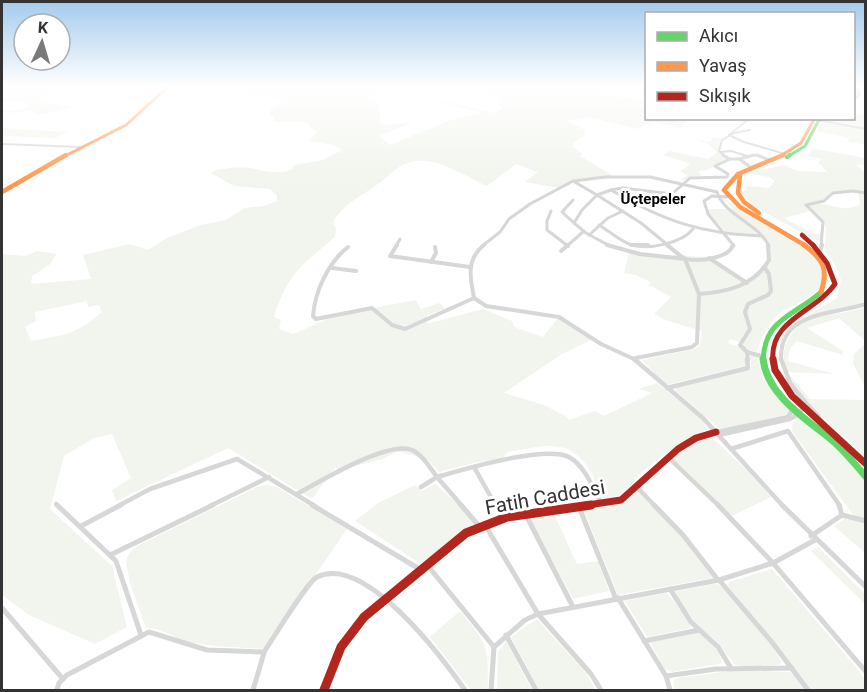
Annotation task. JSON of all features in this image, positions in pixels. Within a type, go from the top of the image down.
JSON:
[{"type":"main road","points":[[2,192],[81,147],[126,125],[133,118]]},
{"type":"main road","points":[[816,120],[800,145],[786,154],[750,166],[730,177],[726,186],[726,194],[739,207],[779,225],[800,238],[813,250],[827,276],[821,292],[784,316],[774,326],[766,339],[761,356],[769,380],[830,429],[866,464]]},
{"type":"main road","points":[[816,120],[805,146],[796,153],[742,173],[734,184],[737,195],[752,209],[794,230],[812,243],[832,271],[834,286],[824,300],[787,323],[777,336],[772,349],[776,374],[799,404],[866,477]]},
{"type":"main road","points":[[726,194],[737,195]]},
{"type":"main road","name":"Fatih Caddesi","points":[[324,690],[346,639],[384,598],[466,533],[504,518],[624,498],[651,471],[693,439],[718,434]]},
{"type":"street","points":[[730,159],[718,148],[722,140],[748,120]]},
{"type":"street","points":[[816,120],[866,129]]},
{"type":"street","points":[[729,135],[750,130]]},
{"type":"street","points":[[729,135],[741,141],[786,154]]},
{"type":"street","points":[[2,144],[81,147]]},
{"type":"street","points":[[720,152],[731,151],[747,156]]},
{"type":"street","points":[[730,177],[715,165],[730,159],[756,155],[769,160]]},
{"type":"street","points":[[739,159],[750,166]]},
{"type":"street","points":[[726,194],[656,178],[598,177],[573,181],[530,204],[509,219],[500,232],[476,251],[470,267],[474,298],[486,306],[559,317],[601,344],[635,359],[703,418],[813,538],[866,587]]},
{"type":"street","points":[[574,223],[582,210],[597,195],[611,190],[626,189],[672,194],[688,179],[730,177]]},
{"type":"street","points":[[573,181],[623,211],[685,259],[699,294],[696,345],[635,359]]},
{"type":"street","points":[[611,190],[662,219],[728,236],[762,236]]},
{"type":"street","points":[[820,252],[825,232],[822,222],[806,205],[824,201],[833,193],[856,191],[866,193]]},
{"type":"street","points":[[573,200],[562,212],[583,232],[603,244],[630,254],[685,259],[722,255],[731,251],[734,246],[705,211],[704,201],[718,194]]},
{"type":"street","points":[[699,294],[733,289],[747,283],[764,267],[771,253],[762,236],[718,194]]},
{"type":"street","points":[[551,211],[547,221],[547,230],[568,246]]},
{"type":"street","points":[[589,235],[599,225],[623,211]]},
{"type":"street","points":[[599,225],[632,245],[667,244],[686,238],[693,228]]},
{"type":"street","points":[[561,251],[583,232]]},
{"type":"street","points":[[400,239],[390,256],[470,267]]},
{"type":"street","points":[[812,243],[822,242]]},
{"type":"street","points":[[348,247],[340,253],[320,281],[316,291],[313,316],[316,319],[372,308],[392,325],[405,328],[474,298]]},
{"type":"street","points":[[431,262],[436,253],[435,247]]},
{"type":"street","points":[[709,257],[747,283]]},
{"type":"street","points":[[331,267],[356,272]]},
{"type":"street","points":[[761,356],[747,352],[740,345],[750,329],[746,308],[751,301],[768,295],[771,291],[769,274],[764,267]]},
{"type":"street","points":[[799,404],[784,375],[780,361],[782,346],[792,329],[806,319],[866,304]]},
{"type":"street","points":[[667,388],[748,368],[747,352]]},
{"type":"street","points":[[799,404],[790,419],[788,431],[839,502],[842,515]]},
{"type":"street","points":[[718,434],[788,417],[799,404]]},
{"type":"street","points":[[718,434],[790,419]]},
{"type":"street","points":[[730,449],[788,431]]},
{"type":"street","points":[[297,494],[350,466],[399,449],[408,449],[420,455],[437,477],[482,525],[538,614],[591,674],[601,690]]},
{"type":"street","points":[[421,487],[437,477],[474,467],[550,453],[563,454],[579,466],[601,503]]},
{"type":"street","points":[[669,458],[709,495],[773,563],[866,672]]},
{"type":"street","points":[[81,526],[150,489],[232,460],[243,461],[421,570]]},
{"type":"street","points":[[474,467],[504,518]]},
{"type":"street","points":[[110,555],[269,477]]},
{"type":"street","points":[[637,487],[683,536],[808,690]]},
{"type":"street","points":[[56,504],[116,561],[141,636]]},
{"type":"street","points":[[578,505],[617,598],[666,676],[670,690]]},
{"type":"street","points":[[526,514],[572,605]]},
{"type":"street","points":[[842,515],[866,521]]},
{"type":"street","points":[[494,647],[506,635],[538,614],[572,605],[719,580],[773,563],[794,553],[842,515]]},
{"type":"street","points":[[427,565],[494,647],[492,690]]},
{"type":"street","points":[[253,690],[264,652],[310,583],[321,574],[344,575],[358,579],[384,598],[433,647],[465,690]]},
{"type":"street","points":[[670,589],[699,630],[718,647],[731,668]]},
{"type":"street","points":[[2,608],[63,679]]},
{"type":"street","points":[[644,641],[699,630]]},
{"type":"street","points":[[57,690],[63,679],[149,632],[214,651],[264,652]]},
{"type":"street","points":[[506,635],[536,690]]},
{"type":"street","points":[[666,676],[731,668],[792,668]]},
{"type":"shaded area","points":[[274,118],[380,118],[380,123],[387,125],[414,122],[379,136],[390,145],[459,118],[581,118],[565,121],[585,130],[584,136],[574,142],[573,147],[583,154],[580,156],[613,176],[578,180],[559,188],[525,182],[538,172],[516,164],[487,186],[442,165],[419,161],[407,163],[342,210],[333,222],[336,229],[335,237],[313,255],[290,280],[274,317],[281,320],[279,329],[293,334],[337,315],[416,300],[421,309],[440,303],[445,309],[427,315],[427,324],[483,309],[512,321],[514,327],[543,337],[559,317],[593,339],[562,354],[504,393],[544,405],[569,420],[595,411],[604,416],[652,393],[638,389],[657,383],[703,420],[707,430],[659,458],[644,470],[624,492],[605,499],[582,459],[563,448],[542,446],[507,452],[503,458],[439,472],[428,460],[398,451],[383,459],[338,470],[336,467],[312,499],[228,448],[116,501],[112,490],[131,478],[112,434],[94,438],[64,456],[50,509],[112,566],[127,627],[95,644],[29,615],[2,595],[2,254],[26,256],[37,251],[57,254],[49,265],[32,276],[31,284],[91,279],[83,255],[130,244],[148,250],[167,238],[201,225],[226,220],[245,208],[264,206],[277,201],[277,196],[270,189],[234,186],[211,173],[216,170],[241,167],[282,172],[293,169],[294,165],[323,160],[342,150],[334,145],[310,141],[317,131],[307,122],[273,122]],"holes":[[[87,301],[88,307],[99,305],[102,312],[69,333],[31,341],[25,327],[36,321],[35,312]]]},
{"type":"shaded area","points":[[594,118],[686,120],[681,129],[653,121],[638,129]]},
{"type":"shaded area","points":[[865,118],[865,145],[848,141],[850,138],[817,131],[822,120]]},
{"type":"shaded area","points":[[2,128],[68,132],[55,138],[2,136]]},
{"type":"shaded area","points":[[713,137],[721,139],[718,149],[727,159],[707,170],[699,171],[701,176],[681,181],[688,176],[680,171],[691,164],[663,155],[670,151],[708,159],[717,152],[708,144],[695,139],[710,142]]},
{"type":"shaded area","points":[[811,148],[865,158],[865,164],[856,165],[865,172],[865,301],[849,308],[805,317],[837,298],[841,280],[835,264],[824,250],[825,224],[807,206],[821,204],[841,208],[853,207],[860,204],[858,192],[864,192],[852,190],[832,193],[823,200],[804,204],[810,211],[784,218],[816,235],[822,231],[821,240],[817,241],[753,206],[737,192],[748,190],[746,186],[769,188],[775,181],[769,177],[748,173],[783,165],[798,171],[827,172],[818,162],[822,159],[806,156],[811,152]]},
{"type":"shaded area","points":[[724,198],[742,211],[765,220],[804,244],[818,262],[823,283],[809,297],[772,320],[756,352],[745,349],[742,343],[730,339],[728,343],[745,352],[745,366],[666,385],[642,360],[695,349],[700,344],[702,331],[668,321],[654,314],[671,297],[649,285],[650,282],[636,275],[624,273],[629,253],[709,257],[747,283],[769,260],[770,250],[761,236],[730,236],[708,213],[707,209],[733,209]]},
{"type":"shaded area","points":[[865,307],[865,341],[839,318],[807,328],[843,351],[843,355],[797,341],[790,348],[788,361],[834,374],[787,372],[783,359],[786,344],[800,325],[818,317]]},
{"type":"shaded area","points":[[865,344],[865,387],[853,363],[854,354]]},
{"type":"shaded area","points":[[750,356],[756,356],[763,379],[790,409],[790,414],[720,429],[676,391],[676,388],[749,370],[751,368]]},
{"type":"shaded area","points":[[787,372],[810,399],[865,400],[865,457],[855,446],[797,390]]},
{"type":"shaded area","points":[[801,418],[845,456],[865,482],[865,519],[854,516],[792,431],[793,422]]},
{"type":"shaded area","points":[[710,436],[749,472],[771,497],[732,516],[675,461],[674,456],[696,441]]},
{"type":"shaded area","points":[[435,484],[458,504],[475,524],[458,534],[421,564],[355,521],[378,503],[415,485],[422,491]]},
{"type":"shaded area","points":[[267,485],[277,487],[347,529],[269,642],[262,649],[214,646],[186,641],[146,628],[130,583],[126,561],[130,552],[137,546],[257,487]]},
{"type":"shaded area","points":[[640,492],[678,533],[713,578],[618,595],[583,508],[621,502]]},
{"type":"shaded area","points":[[553,512],[577,564],[598,561],[609,591],[573,599],[531,520],[533,516]]},
{"type":"shaded area","points":[[846,518],[865,523],[865,553],[834,526]]},
{"type":"shaded area","points":[[818,547],[865,594],[865,604],[811,551]]},
{"type":"shaded area","points":[[772,569],[860,672],[865,680],[865,690],[811,690],[728,586],[729,582]]},
{"type":"shaded area","points":[[715,584],[721,586],[769,642],[782,662],[779,665],[742,667],[734,664],[717,642],[697,625],[675,594],[676,591]]},
{"type":"shaded area","points":[[667,593],[689,621],[691,628],[647,637],[625,601]]},
{"type":"shaded area","points":[[460,611],[477,632],[485,647],[488,664],[488,690],[471,690],[430,637]]},
{"type":"shaded area","points":[[537,619],[587,674],[595,690],[539,690],[511,637]]},
{"type":"shaded area","points":[[698,632],[716,649],[722,663],[672,672],[665,669],[650,642]]},
{"type":"shaded area","points":[[506,641],[532,690],[497,690],[498,652]]},
{"type":"shaded area","points":[[737,670],[789,672],[794,674],[805,690],[674,690],[674,680],[677,678]]},
{"type":"traffic: fast","points":[[787,157],[805,146],[819,120]]},
{"type":"traffic: fast","points":[[821,292],[778,321],[764,344],[762,361],[768,377],[778,392],[839,447],[866,477]]},
{"type":"traffic: slow","points":[[2,192],[55,161],[126,125],[133,118]]},
{"type":"traffic: slow","points":[[814,120],[807,135],[798,146],[738,174],[724,190],[740,207],[799,240],[813,251],[823,264],[826,277],[821,292]]},
{"type":"traffic: slow","points":[[740,175],[737,182],[740,198],[759,213]]},
{"type":"traffic: jam","points":[[802,235],[823,256],[831,269],[835,284],[825,297],[798,314],[786,325],[776,341],[772,356],[775,370],[792,396],[866,464]]},
{"type":"traffic: jam","points":[[324,690],[341,647],[364,617],[466,533],[507,517],[621,500],[678,449],[696,438],[716,432]]},
{"type":"district","name":"Üçtepeler","points":[[653,199]]}]
